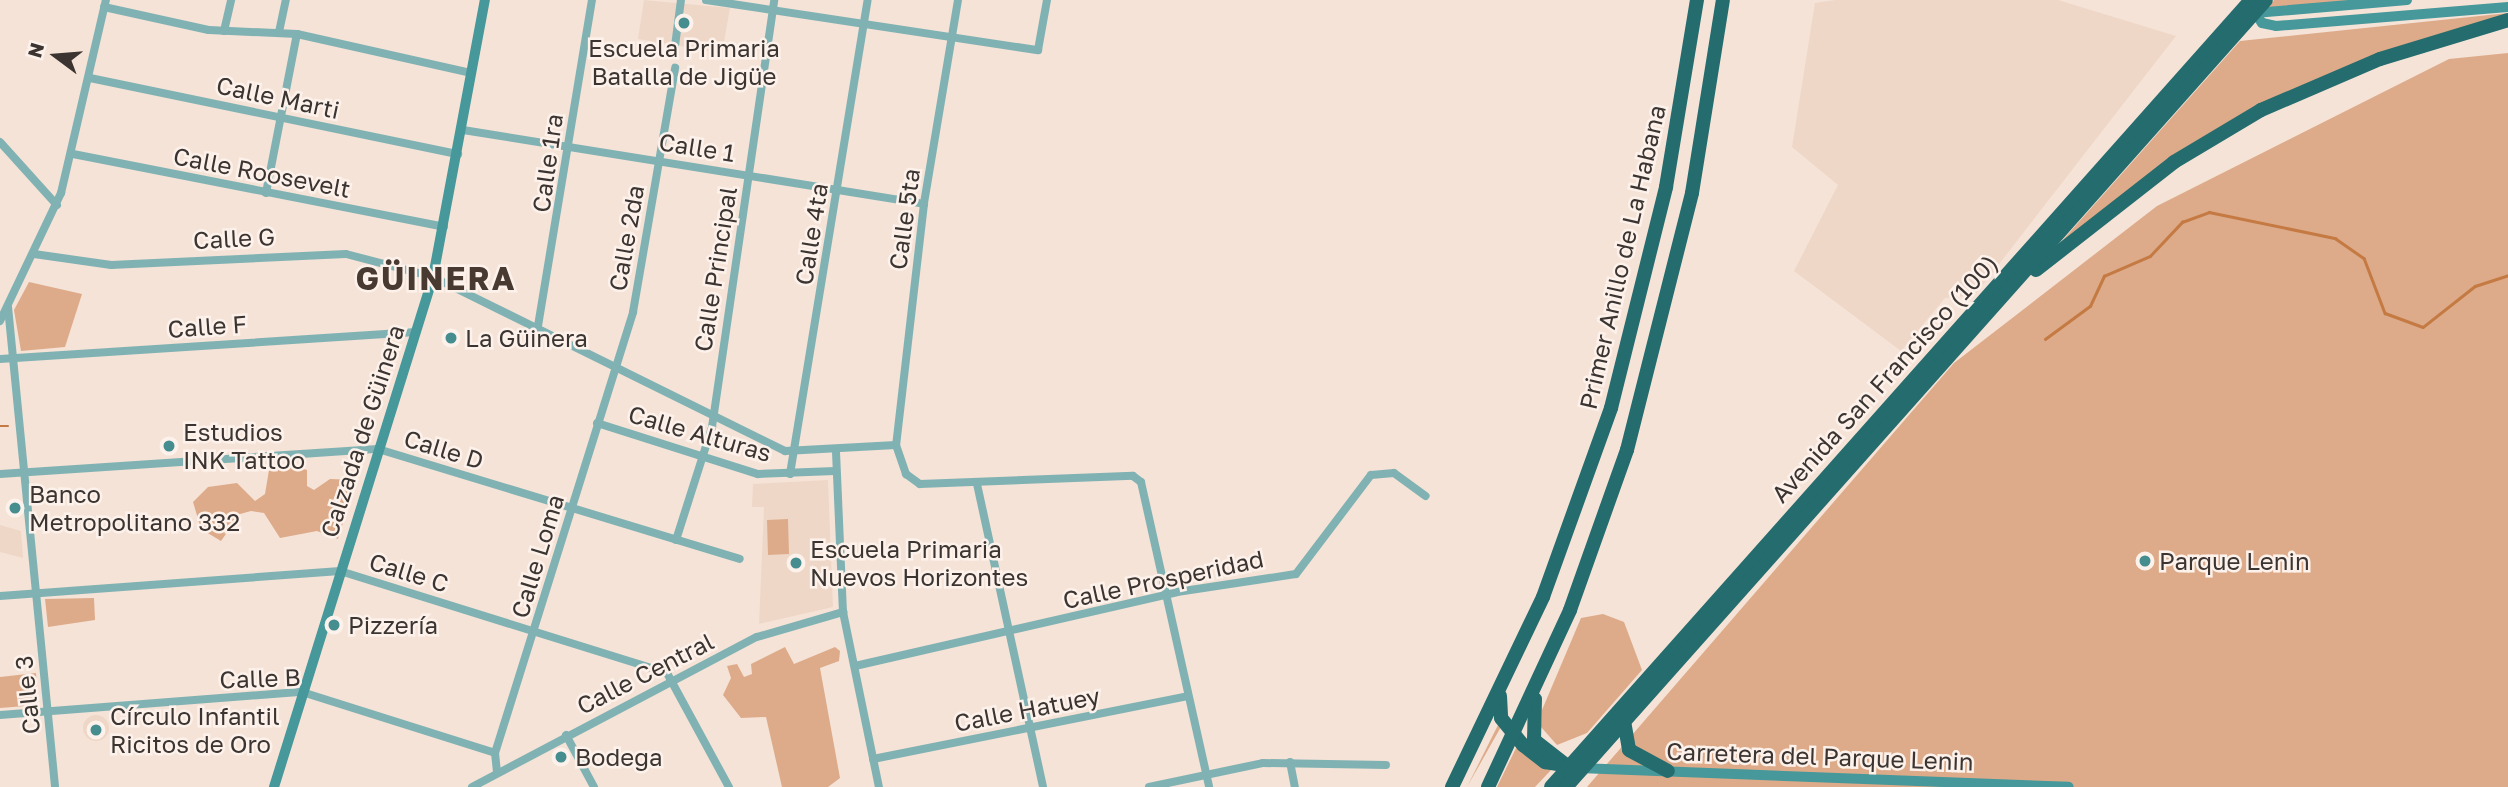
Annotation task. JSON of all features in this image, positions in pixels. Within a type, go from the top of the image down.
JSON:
[{"type":"highway","name":"Primer Anillo de La Habana","points":[[1452,787],[1500,691],[1564,545],[1611,408],[1666,187],[1697,0]]},
{"type":"highway","name":"Primer Anillo de La Habana","points":[[1537,684],[1599,533],[1646,385],[1692,193],[1723,0]]},
{"type":"highway","name":"Avenida San Francisco (100)","points":[[1551,787],[1576,767],[1619,719],[2233,23],[2253,4],[2266,0]]},
{"type":"highway","name":"Avenida San Francisco (100)","points":[[1619,719],[2003,298],[2253,4]]},
{"type":"highway","points":[[2003,298],[2130,194],[2261,110],[2379,59],[2508,20]]},
{"type":"highway","points":[[1488,787],[1537,684]]},
{"type":"highway","points":[[1537,684],[1532,733],[1550,753],[1576,767]]},
{"type":"highway","points":[[1500,691],[1501,718],[1540,760],[1576,767]]},
{"type":"highway","points":[[1550,753],[1582,747],[1619,719],[1629,750],[1668,771]]},
{"type":"highway","name":"Avenida San Francisco (100)","points":[[1566,787],[1576,767]]},
{"type":"main road","name":"Calzada de Güinera","points":[[274,787],[433,277],[463,130],[485,0]]},
{"type":"main road","points":[[2407,0],[2253,4],[2264,24],[2284,26],[2508,7]]},
{"type":"main road","name":"Carretera del Parque Lenin","points":[[1576,767],[2070,787]]},
{"type":"street","points":[[224,32],[231,0]]},
{"type":"street","points":[[279,32],[285,0]]},
{"type":"street","name":"Calle 1ra","points":[[537,332],[592,0]]},
{"type":"street","points":[[675,46],[681,0]]},
{"type":"street","points":[[706,0],[1038,50],[1047,0]]},
{"type":"street","name":"Calle Principal","points":[[676,540],[705,458],[713,419],[774,0]]},
{"type":"street","name":"Calle 4ta","points":[[790,474],[797,453],[868,0]]},
{"type":"street","name":"Calle 5ta","points":[[896,444],[924,204],[958,0]]},
{"type":"street","points":[[0,321],[57,205],[73,154],[105,4],[224,32],[297,34],[472,73]]},
{"type":"street","points":[[266,193],[297,34]]},
{"type":"street","name":"Calle 2da","points":[[613,369],[636,299],[675,68]]},
{"type":"street","name":"Calle Marti","points":[[90,78],[458,154]]},
{"type":"street","name":"Calle 1","points":[[463,130],[924,204]]},
{"type":"street","points":[[0,142],[57,205]]},
{"type":"street","name":"Calle Roosevelt","points":[[73,154],[444,228]]},
{"type":"street","name":"Calle G","points":[[34,254],[111,265],[346,254],[433,277],[713,419],[797,453]]},
{"type":"street","name":"Calle 3","points":[[8,307],[55,787]]},
{"type":"street","name":"Calle F","points":[[0,359],[416,332]]},
{"type":"street","name":"Calle Loma","points":[[495,753],[613,369]]},
{"type":"street","name":"Calle Alturas","points":[[597,423],[758,474],[835,471]]},
{"type":"street","points":[[797,453],[836,452],[896,444],[915,482],[977,484],[1133,476],[1142,482],[1209,787]]},
{"type":"street","name":"Calle D","points":[[0,474],[378,449],[740,559]]},
{"type":"street","points":[[836,452],[843,612],[879,787]]},
{"type":"street","name":"Calle Prosperidad","points":[[855,666],[1009,630],[1300,572],[1371,475],[1394,473],[1426,496]]},
{"type":"street","points":[[977,484],[1043,787]]},
{"type":"street","name":"Calle C","points":[[0,596],[340,571],[649,666],[673,680]]},
{"type":"street","name":"Calle Central","points":[[472,787],[757,637],[843,612]]},
{"type":"street","points":[[673,680],[729,787]]},
{"type":"street","name":"Calle B","points":[[0,715],[302,692],[495,753]]},
{"type":"street","name":"Calle Hatuey","points":[[873,759],[1188,696]]},
{"type":"street","points":[[566,736],[594,787]]},
{"type":"street","points":[[495,753],[497,772]]},
{"type":"street","points":[[1290,762],[1294,787]]},
{"type":"street","points":[[1149,787],[1290,762],[1386,765]]},
{"type":"shaded area","name":"Escuela Primaria Batalla de Jigüe","points":[[644,0],[730,8],[722,53],[638,39]]},
{"type":"shaded area","points":[[1835,0],[2058,0],[2176,36],[1975,295],[1945,298],[1901,351],[1794,271],[1838,185],[1792,147],[1815,3]]},
{"type":"shaded area","points":[[2274,0],[2359,0],[2268,8]]},
{"type":"shaded area","points":[[2508,13],[2274,100],[2053,251],[2240,41]]},
{"type":"shaded area","name":"Parque Lenin","points":[[2508,53],[2508,787],[1587,787],[1954,363],[2157,206],[2449,59]]},
{"type":"shaded area","points":[[29,282],[82,294],[65,347],[21,351],[14,310]]},
{"type":"shaded area","points":[[297,467],[307,470],[307,486],[314,490],[330,479],[356,480],[338,539],[317,531],[280,538],[264,513],[251,511],[240,514],[221,541],[201,529],[193,502],[208,487],[237,483],[255,501],[265,494],[269,470]]},
{"type":"shaded area","name":"Escuela Primaria Nuevos Horizontes","points":[[828,480],[833,607],[759,624],[764,507],[752,507],[753,484]]},
{"type":"shaded area","points":[[788,519],[789,554],[768,555],[767,520]]},
{"type":"shaded area","points":[[0,525],[21,531],[23,558],[0,552]]},
{"type":"shaded area","points":[[94,598],[95,620],[48,627],[45,599]]},
{"type":"shaded area","points":[[1603,614],[1624,622],[1642,670],[1587,733],[1557,745],[1541,727],[1542,710],[1581,618]]},
{"type":"shaded area","points":[[785,647],[794,664],[835,647],[840,651],[839,661],[820,668],[840,778],[828,787],[782,787],[766,717],[741,718],[723,695],[731,678],[727,666],[737,664],[744,677],[752,674],[751,664]]},
{"type":"shaded area","points":[[36,673],[38,705],[0,708],[0,677]]},
{"type":"shaded area","name":"Círculo Infantil Ricitos de Oro","points":[[96,715],[106,718],[109,728],[106,738],[96,741],[86,738],[83,728],[86,718]]},
{"type":"shaded area","points":[[1499,723],[1502,725],[1467,787]]},
{"type":"shaded area","points":[[1517,746],[1552,769],[1535,787],[1497,787]]},
{"type":"waterway","points":[[2045,339],[2090,306],[2104,276],[2150,256],[2182,222],[2209,212],[2335,238],[2364,258],[2385,313],[2423,327],[2475,286],[2508,275]]},
{"type":"waterway","points":[[0,426],[8,426]]},
{"type":"place","name":"Escuela Primaria Batalla de Jigüe","points":[[684,23]]},
{"type":"place","name":"La Güinera","points":[[451,338]]},
{"type":"place","name":"Estudios INK Tattoo","points":[[169,446]]},
{"type":"place","name":"Banco Metropolitano 332","points":[[15,508]]},
{"type":"place","name":"Parque Lenin","points":[[2145,561]]},
{"type":"place","name":"Escuela Primaria Nuevos Horizontes","points":[[796,563]]},
{"type":"place","name":"Pizzería","points":[[334,625]]},
{"type":"place","name":"Círculo Infantil Ricitos de Oro","points":[[96,730]]},
{"type":"place","name":"Bodega","points":[[561,757]]},
{"type":"district","name":"GÜINERA","points":[[436,278]]}]
